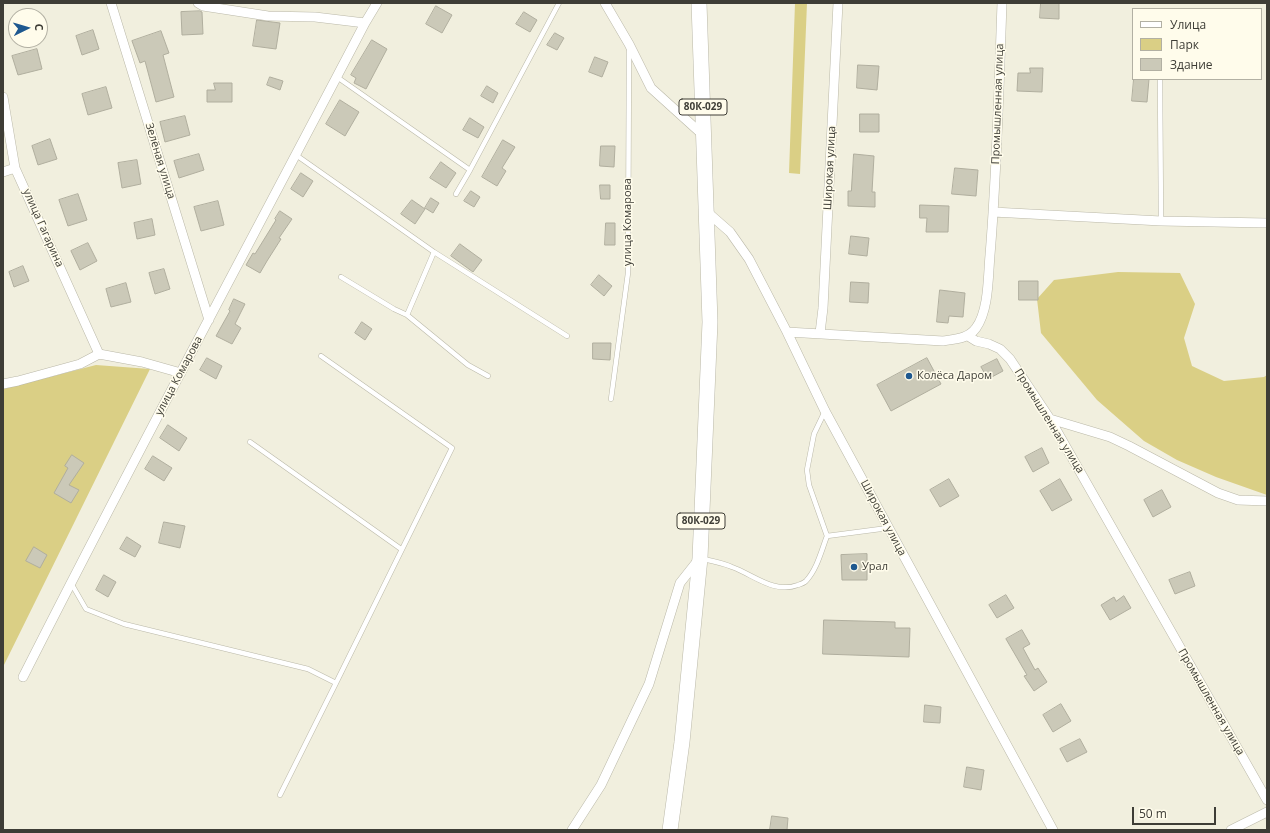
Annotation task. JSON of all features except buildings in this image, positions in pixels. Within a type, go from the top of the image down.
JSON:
[{"type":"main road","name":"80К-029","points":[[670,830],[682,742],[700,558],[710,322],[699,3]]},
{"type":"street","name":"Зелёная улица","points":[[111,3],[209,320]]},
{"type":"street","points":[[198,3],[203,6],[268,16],[315,17],[365,23]]},
{"type":"street","name":"улица Комарова","points":[[23,677],[181,373],[365,23],[377,3]]},
{"type":"street","points":[[605,3],[629,44],[651,88],[704,134]]},
{"type":"street","name":"Широкая улица","points":[[820,333],[823,308],[838,3]]},
{"type":"street","name":"Промышленная улица","points":[[1002,3],[994,212],[986,302],[982,317],[975,329],[968,336],[1000,349],[1010,359],[1050,419],[1267,800]]},
{"type":"street","name":"улица Гагарина","points":[[3,97],[15,168],[99,354]]},
{"type":"street","points":[[3,172],[15,168]]},
{"type":"street","name":"Широкая улица","points":[[706,211],[730,232],[749,259],[787,332],[825,411],[1053,830]]},
{"type":"street","points":[[994,212],[1161,221],[1267,223]]},
{"type":"street","points":[[787,332],[943,341],[968,336]]},
{"type":"street","points":[[3,384],[80,364],[99,354],[142,362],[181,373]]},
{"type":"street","points":[[1050,419],[1110,437],[1218,493],[1238,500],[1267,501]]},
{"type":"street","points":[[572,830],[600,785],[649,684],[680,584],[700,558]]},
{"type":"street","points":[[1231,830],[1267,812]]},
{"type":"lane","points":[[456,194],[559,3]]},
{"type":"lane","name":"улица Комарова","points":[[611,399],[628,273],[629,44]]},
{"type":"lane","points":[[337,77],[470,170]]},
{"type":"lane","points":[[1160,80],[1161,221]]},
{"type":"lane","points":[[296,155],[434,252],[567,336]]},
{"type":"lane","points":[[407,315],[434,252]]},
{"type":"lane","points":[[341,277],[394,310],[407,315],[468,365],[488,376]]},
{"type":"lane","points":[[280,795],[452,448],[321,356]]},
{"type":"lane","points":[[700,558],[732,566],[750,574],[768,585],[780,588],[793,587],[805,582],[814,570],[827,536],[809,485],[807,470],[814,434],[825,411]]},
{"type":"lane","points":[[250,442],[401,549]]},
{"type":"lane","points":[[827,536],[888,528]]},
{"type":"lane","points":[[71,583],[86,609],[124,624],[308,669],[336,684]]},
{"type":"green space","points":[[795,3],[807,3],[800,174],[789,173]]},
{"type":"green space","points":[[1118,272],[1180,273],[1195,304],[1184,338],[1192,366],[1224,381],[1264,377],[1267,375],[1267,495],[1216,477],[1177,460],[1144,441],[1097,400],[1041,333],[1037,299],[1054,280]]},
{"type":"green space","points":[[96,365],[150,369],[3,667],[3,389]]},
{"type":"place","name":"Колёса Даром","points":[[909,376]]},
{"type":"place","name":"Урал","points":[[854,567]]}]
